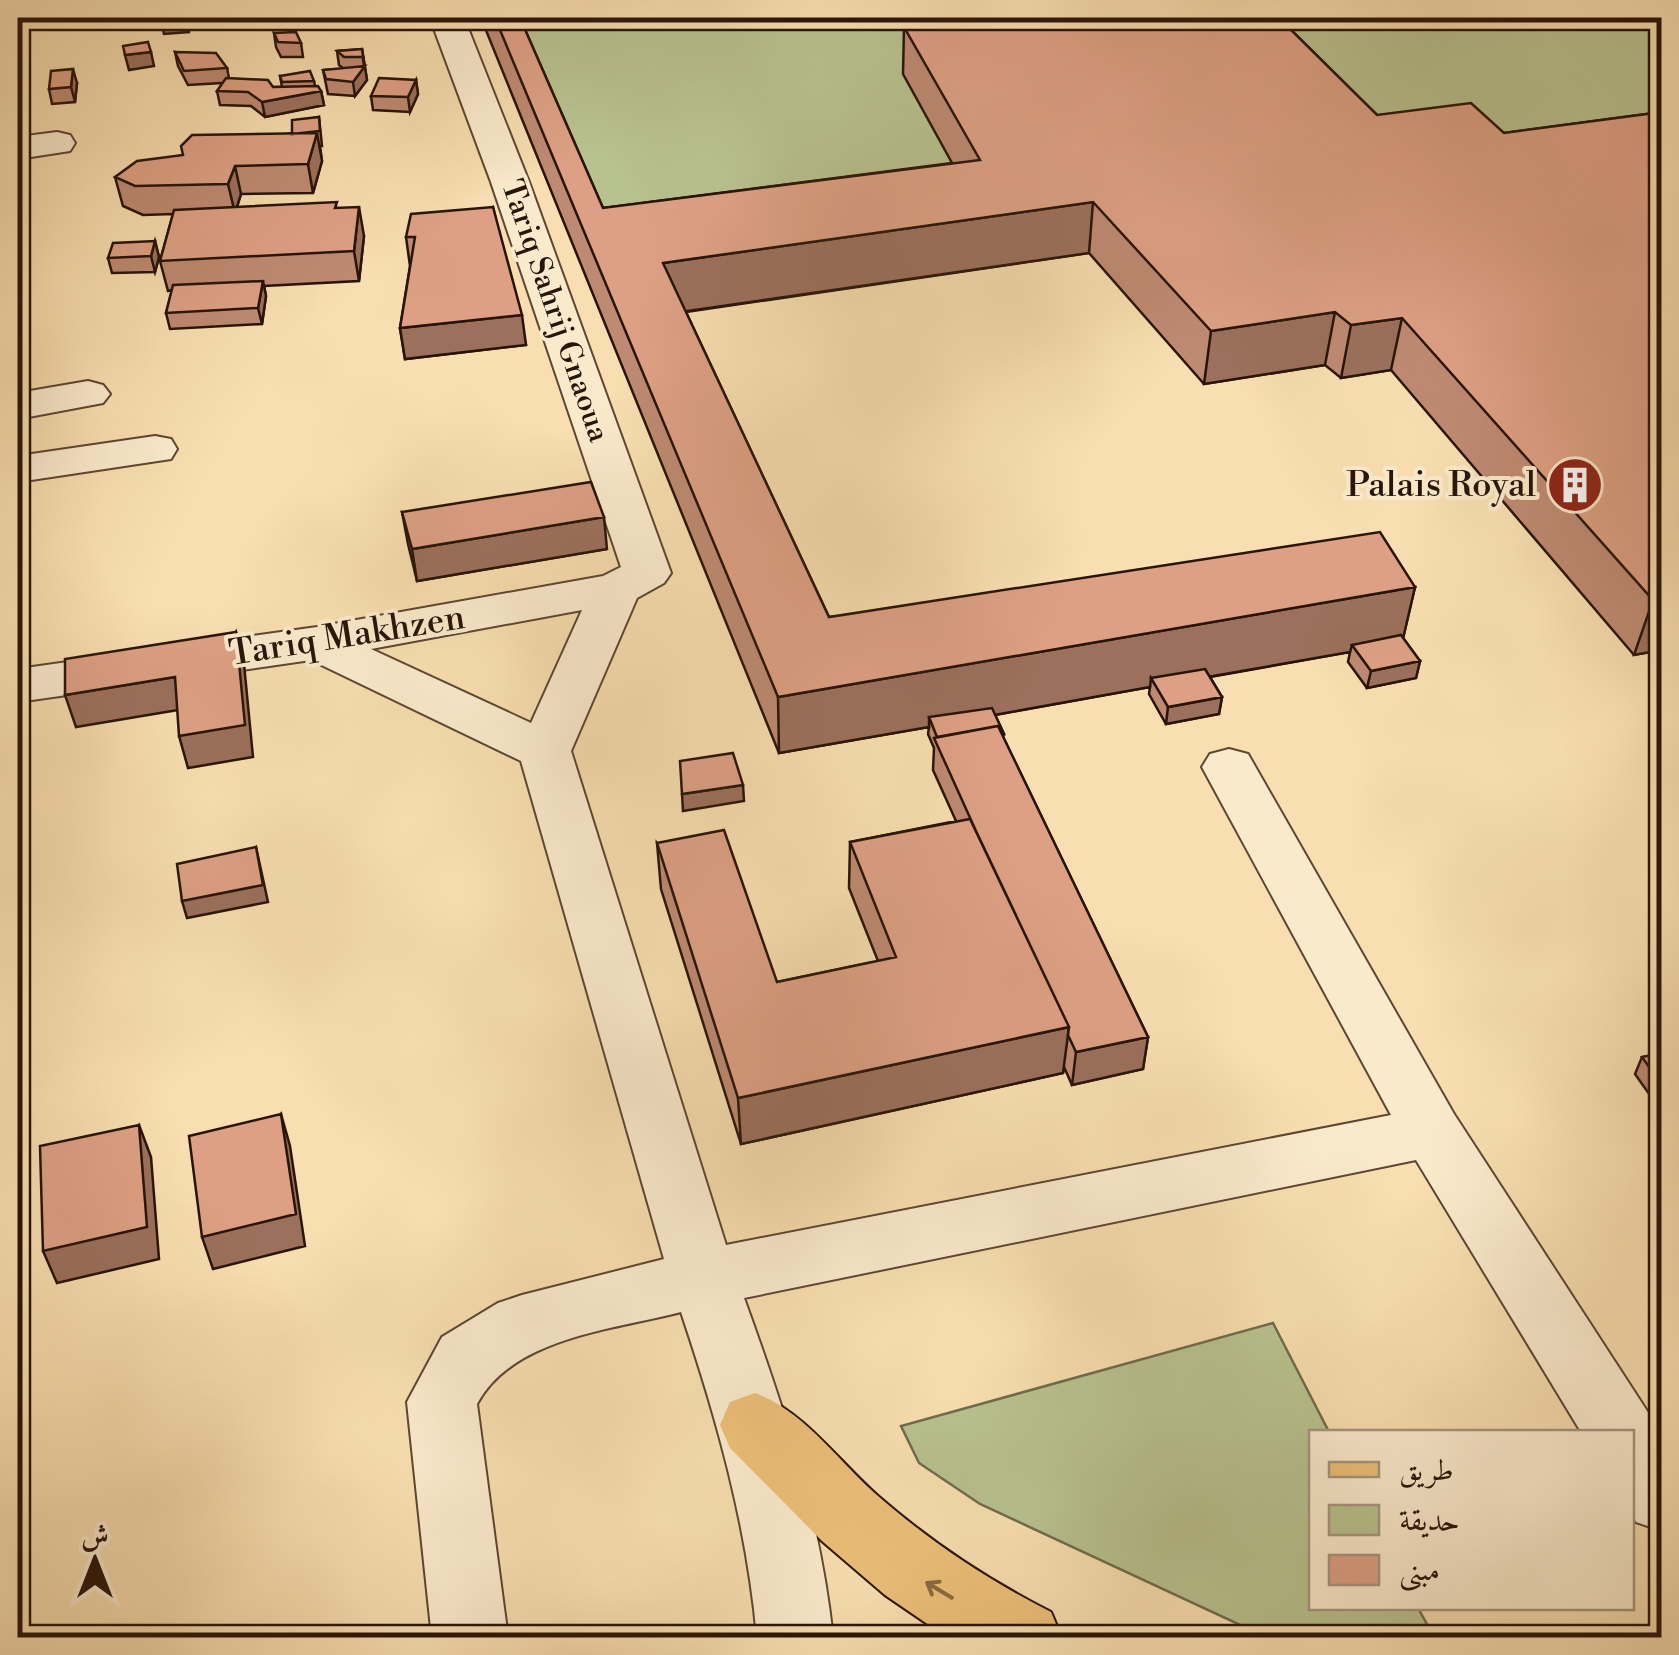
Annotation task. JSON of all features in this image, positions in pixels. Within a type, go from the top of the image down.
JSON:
[{"type":"main road","points":[[755,1425],[861,1532],[922,1579],[1024,1638]]},
{"type":"street","name":"Tariq Sahrij Gnaoua","points":[[446,18],[510,182],[647,574],[616,589]]},
{"type":"street","points":[[18,148],[57,142]]},
{"type":"street","points":[[18,406],[88,394]]},
{"type":"street","points":[[18,470],[155,450]]},
{"type":"street","name":"Tariq Makhzen","points":[[18,686],[317,642],[616,589]]},
{"type":"street","points":[[616,589],[546,751],[703,1278],[755,1425],[789,1578],[794,1638]]},
{"type":"street","points":[[317,642],[546,751]]},
{"type":"street","points":[[1228,767],[1432,1132],[1619,1430]]},
{"type":"street","points":[[470,1638],[442,1402],[466,1358],[522,1324],[703,1278],[1432,1132]]},
{"type":"street","points":[[1634,1453],[1662,1498]]},
{"type":"green space","points":[[505,18],[945,18],[979,65],[978,210],[607,259]]},
{"type":"green space","points":[[1226,18],[1661,18],[1661,160],[1368,164]]},
{"type":"green space","points":[[1273,1323],[1328,1430],[1309,1430],[1309,1610],[1419,1610],[1434,1637],[1266,1637],[980,1504],[919,1463],[901,1426]]},
{"type":"building","name":"Palais Royal","points":[[495,18],[520,18],[603,208],[980,160],[904,27],[981,18],[1279,18],[1377,115],[1471,103],[1504,133],[1662,112],[1662,598],[1653,600],[1402,318],[1351,325],[1335,312],[1211,331],[1093,202],[663,263],[829,617],[1380,532],[1415,587],[778,697]]},
{"type":"building","points":[[296,32],[301,43],[278,42],[274,33]]},
{"type":"building","points":[[148,42],[151,52],[125,55],[123,46]]},
{"type":"building","points":[[362,49],[363,57],[344,57],[337,51]]},
{"type":"building","points":[[175,52],[216,53],[227,68],[184,71]]},
{"type":"building","points":[[365,66],[353,82],[326,79],[323,70]]},
{"type":"building","points":[[73,69],[71,87],[49,89],[51,71]]},
{"type":"building","points":[[310,71],[314,81],[282,82],[280,76]]},
{"type":"building","points":[[226,78],[268,80],[273,87],[318,86],[321,91],[262,102],[248,92],[217,91]]},
{"type":"building","points":[[379,78],[416,80],[408,97],[371,96]]},
{"type":"building","points":[[319,117],[320,131],[292,134],[292,120]]},
{"type":"building","points":[[317,133],[308,164],[235,166],[228,184],[135,186],[115,177],[137,161],[183,155],[181,146],[192,135]]},
{"type":"building","points":[[337,202],[335,208],[359,207],[354,251],[160,261],[174,210]]},
{"type":"building","points":[[493,207],[522,315],[400,328],[415,237],[406,237],[411,214]]},
{"type":"building","points":[[155,241],[151,256],[108,258],[113,243]]},
{"type":"building","points":[[263,281],[258,308],[166,313],[173,285]]},
{"type":"building","points":[[591,482],[604,517],[412,549],[402,512]]},
{"type":"building","points":[[236,632],[245,725],[179,736],[175,677],[65,695],[65,659]]},
{"type":"building","points":[[1401,635],[1420,661],[1371,671],[1352,645]]},
{"type":"building","points":[[1205,669],[1222,697],[1168,707],[1151,678]]},
{"type":"building","points":[[992,708],[1004,734],[998,726],[937,737],[929,717]]},
{"type":"building","points":[[998,726],[1148,1037],[1076,1052],[1068,1035],[1069,1027],[934,738]]},
{"type":"building","points":[[733,753],[743,785],[682,794],[680,761]]},
{"type":"building","points":[[970,819],[1069,1027],[738,1098],[657,843],[724,830],[777,982],[896,957],[850,842]]},
{"type":"building","points":[[256,847],[263,885],[182,901],[177,864]]},
{"type":"building","points":[[1662,1053],[1662,1085],[1642,1057]]},
{"type":"building","points":[[281,1114],[296,1214],[202,1237],[189,1136]]},
{"type":"building","points":[[139,1125],[147,1227],[43,1251],[40,1146]]},
{"type":"place","name":"Palais Royal","points":[[1575,485]]}]
